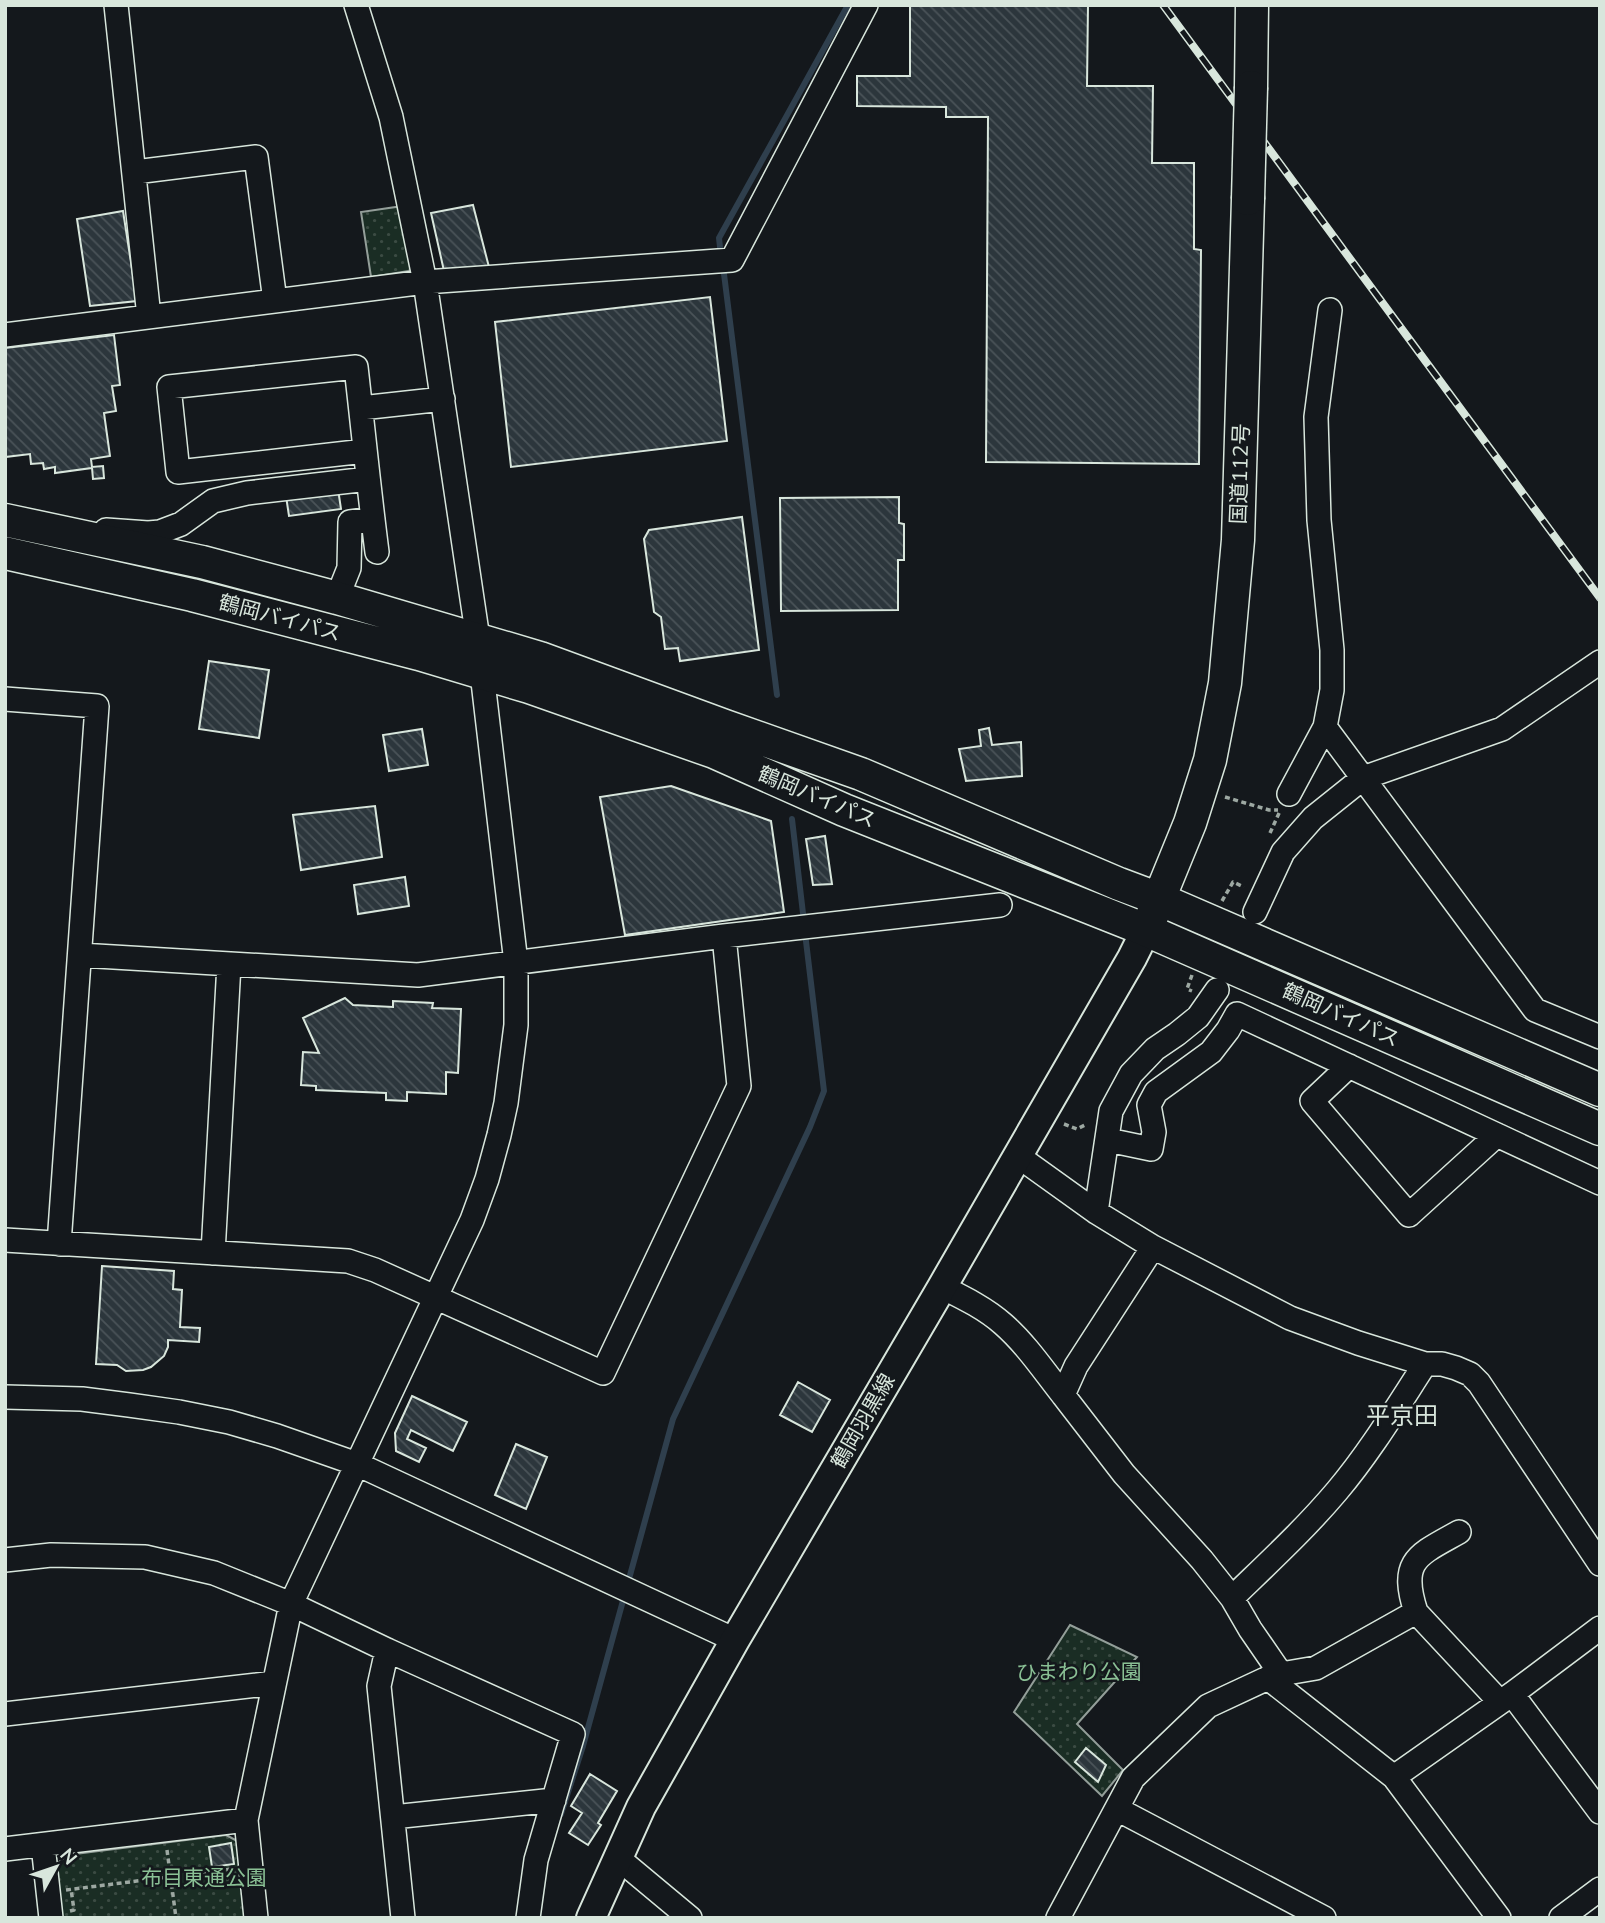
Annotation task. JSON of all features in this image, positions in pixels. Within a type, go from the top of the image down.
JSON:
[{"type":"highway","name":"国道112号","points":[[1146,930],[1190,823],[1210,760],[1225,683],[1238,540],[1252,5]]},
{"type":"highway","name":"鶴岡バイパス","points":[[15,522],[202,562],[337,598],[540,658],[861,774],[1159,899],[1600,1090]]},
{"type":"highway","name":"鶴岡バイパス","points":[[5,553],[192,594],[419,654],[529,687],[714,752],[844,810],[1146,930],[1600,1129]]},
{"type":"main road","name":"鶴岡羽黒線","points":[[591,1918],[641,1807],[1146,930]]},
{"type":"street","points":[[116,5],[149,317]]},
{"type":"street","points":[[256,1918],[246,1820],[291,1604],[472,1220],[499,1135],[516,1024],[516,963],[478,639],[425,282],[391,117],[356,5]]},
{"type":"street","points":[[5,335],[425,282],[732,260],[866,5]]},
{"type":"street","points":[[135,172],[256,157],[275,301]]},
{"type":"street","points":[[1285,802],[1325,727],[1332,690],[1332,650],[1319,520],[1316,417],[1330,310]]},
{"type":"street","points":[[365,452],[178,472],[169,387],[356,367],[377,552]]},
{"type":"street","points":[[360,408],[443,399]]},
{"type":"street","points":[[15,522],[160,532],[181,524],[213,501],[247,493],[368,479]]},
{"type":"street","points":[[337,598],[349,568],[350,522],[373,519]]},
{"type":"street","points":[[1255,912],[1283,852],[1313,818],[1363,778],[1502,729],[1600,662]]},
{"type":"street","points":[[5,699],[97,706],[59,1244]]},
{"type":"street","points":[[1325,727],[1535,1010],[1600,1037]]},
{"type":"street","points":[[80,955],[418,975],[724,936],[1000,905]]},
{"type":"street","points":[[5,1240],[348,1261],[375,1270],[603,1373],[739,1086],[724,936]]},
{"type":"street","points":[[213,1254],[229,964]]},
{"type":"street","points":[[1096,1212],[1111,1111],[1131,1074],[1155,1049],[1198,1017],[1207,992]]},
{"type":"street","points":[[1108,1140],[1151,1149],[1153,1132],[1149,1105],[1156,1092],[1211,1052],[1237,1014],[1600,1183]]},
{"type":"street","points":[[1349,1066],[1312,1101],[1409,1215],[1497,1135]]},
{"type":"street","points":[[1017,1156],[1096,1212],[1153,1247],[1290,1318],[1425,1364],[1442,1364],[1470,1374],[1479,1383],[1600,1564]]},
{"type":"street","points":[[1063,1395],[1076,1366],[1153,1247]]},
{"type":"street","points":[[942,1287],[1001,1322],[1018,1339],[1124,1474],[1195,1552],[1232,1598],[1275,1676],[1394,1777],[1499,1918]]},
{"type":"street","points":[[1232,1598],[1291,1542],[1337,1491],[1362,1460],[1425,1364]]},
{"type":"street","points":[[5,1397],[82,1399],[179,1412],[241,1426],[357,1464],[735,1640]]},
{"type":"street","points":[[1459,1532],[1425,1551],[1410,1569],[1409,1583],[1416,1612],[1506,1698],[1600,1812]]},
{"type":"street","points":[[5,1560],[51,1555],[145,1557],[214,1573],[291,1604],[573,1734],[537,1860],[528,1918]]},
{"type":"street","points":[[1058,1918],[1133,1778],[1208,1706],[1275,1676],[1316,1668],[1416,1612]]},
{"type":"street","points":[[1394,1777],[1600,1628]]},
{"type":"street","points":[[387,1650],[379,1686],[403,1918]]},
{"type":"street","points":[[5,1714],[274,1683]]},
{"type":"street","points":[[393,1817],[554,1800]]},
{"type":"street","points":[[1117,1809],[1324,1918]]},
{"type":"street","points":[[5,1849],[246,1820]]},
{"type":"street","points":[[43,1844],[51,1918]]},
{"type":"street","points":[[618,1858],[690,1918]]},
{"type":"street","points":[[1561,1918],[1600,1889]]},
{"type":"path","points":[[1223,796],[1269,810],[1285,802]]},
{"type":"path","points":[[1222,902],[1233,881],[1246,888]]},
{"type":"path","points":[[1193,972],[1187,989],[1207,992]]},
{"type":"path","points":[[166,1842],[176,1918]]},
{"type":"path","points":[[58,1891],[232,1869]]},
{"type":"green space","points":[[403,206],[415,270],[371,277],[361,212]]},
{"type":"green space","name":"ひまわり公園","points":[[1070,1625],[1137,1657],[1077,1724],[1123,1770],[1102,1796],[1014,1712]]},
{"type":"green space","name":"布目東通公園","points":[[226,1835],[241,1843],[252,1918],[62,1918],[55,1866],[67,1855]]},
{"type":"building","points":[[910,5],[1088,5],[1087,86],[1153,86],[1152,163],[1194,163],[1194,249],[1201,250],[1199,464],[986,462],[988,117],[946,117],[946,107],[857,106],[857,76],[910,76]]},
{"type":"building","points":[[473,205],[490,271],[444,271],[431,213]]},
{"type":"building","points":[[123,211],[137,301],[90,306],[77,219]]},
{"type":"building","points":[[710,297],[727,441],[511,467],[495,322]]},
{"type":"building","points":[[114,335],[120,385],[112,386],[116,411],[104,413],[110,456],[91,459],[92,467],[103,466],[104,478],[93,479],[92,468],[55,473],[55,467],[44,469],[43,463],[31,464],[30,454],[5,457],[5,348]]},
{"type":"building","points":[[338,489],[341,509],[289,516],[286,496]]},
{"type":"building","points":[[899,497],[899,523],[904,524],[904,560],[898,560],[898,610],[781,611],[780,498]]},
{"type":"building","points":[[742,517],[759,650],[680,661],[678,648],[665,649],[661,617],[654,612],[644,539],[649,530]]},
{"type":"building","points":[[209,661],[269,670],[259,738],[199,729]]},
{"type":"building","points":[[989,728],[992,745],[1021,742],[1022,776],[966,781],[959,749],[981,746],[979,730]]},
{"type":"building","points":[[422,729],[428,765],[389,771],[383,735]]},
{"type":"building","points":[[671,786],[771,821],[784,912],[625,935],[600,797]]},
{"type":"building","points":[[375,806],[382,857],[301,870],[293,815]]},
{"type":"building","points":[[825,836],[832,884],[813,885],[806,839]]},
{"type":"building","points":[[405,877],[409,906],[358,914],[354,885]]},
{"type":"building","points":[[345,998],[353,1005],[393,1007],[393,1001],[433,1003],[432,1008],[461,1009],[458,1073],[446,1072],[446,1094],[407,1092],[407,1101],[386,1100],[386,1093],[316,1090],[316,1086],[301,1085],[303,1052],[319,1053],[303,1018]]},
{"type":"building","points":[[102,1266],[174,1271],[173,1289],[182,1290],[180,1327],[200,1328],[199,1342],[168,1340],[164,1356],[143,1370],[126,1371],[117,1365],[96,1364]]},
{"type":"building","points":[[798,1382],[830,1400],[812,1432],[780,1415]]},
{"type":"building","points":[[412,1396],[467,1422],[453,1451],[411,1430],[407,1439],[426,1448],[419,1462],[396,1451],[395,1433]]},
{"type":"building","points":[[516,1444],[547,1457],[526,1509],[495,1495]]},
{"type":"building","points":[[1086,1748],[1106,1765],[1098,1782],[1075,1762]]},
{"type":"building","points":[[590,1774],[617,1791],[588,1845],[569,1833],[582,1813],[571,1806]]},
{"type":"building","points":[[231,1843],[234,1864],[212,1867],[209,1847]]},
{"type":"waterway","points":[[721,256],[719,238],[848,5]]},
{"type":"waterway","points":[[723,266],[777,695]]},
{"type":"waterway","points":[[792,819],[804,922]]},
{"type":"waterway","points":[[561,1814],[583,1746],[673,1419],[810,1127],[824,1091],[805,933]]},
{"type":"railway","points":[[1163,5],[1600,598]]},
{"type":"district","name":"平京田","points":[[1402,1416]]}]
